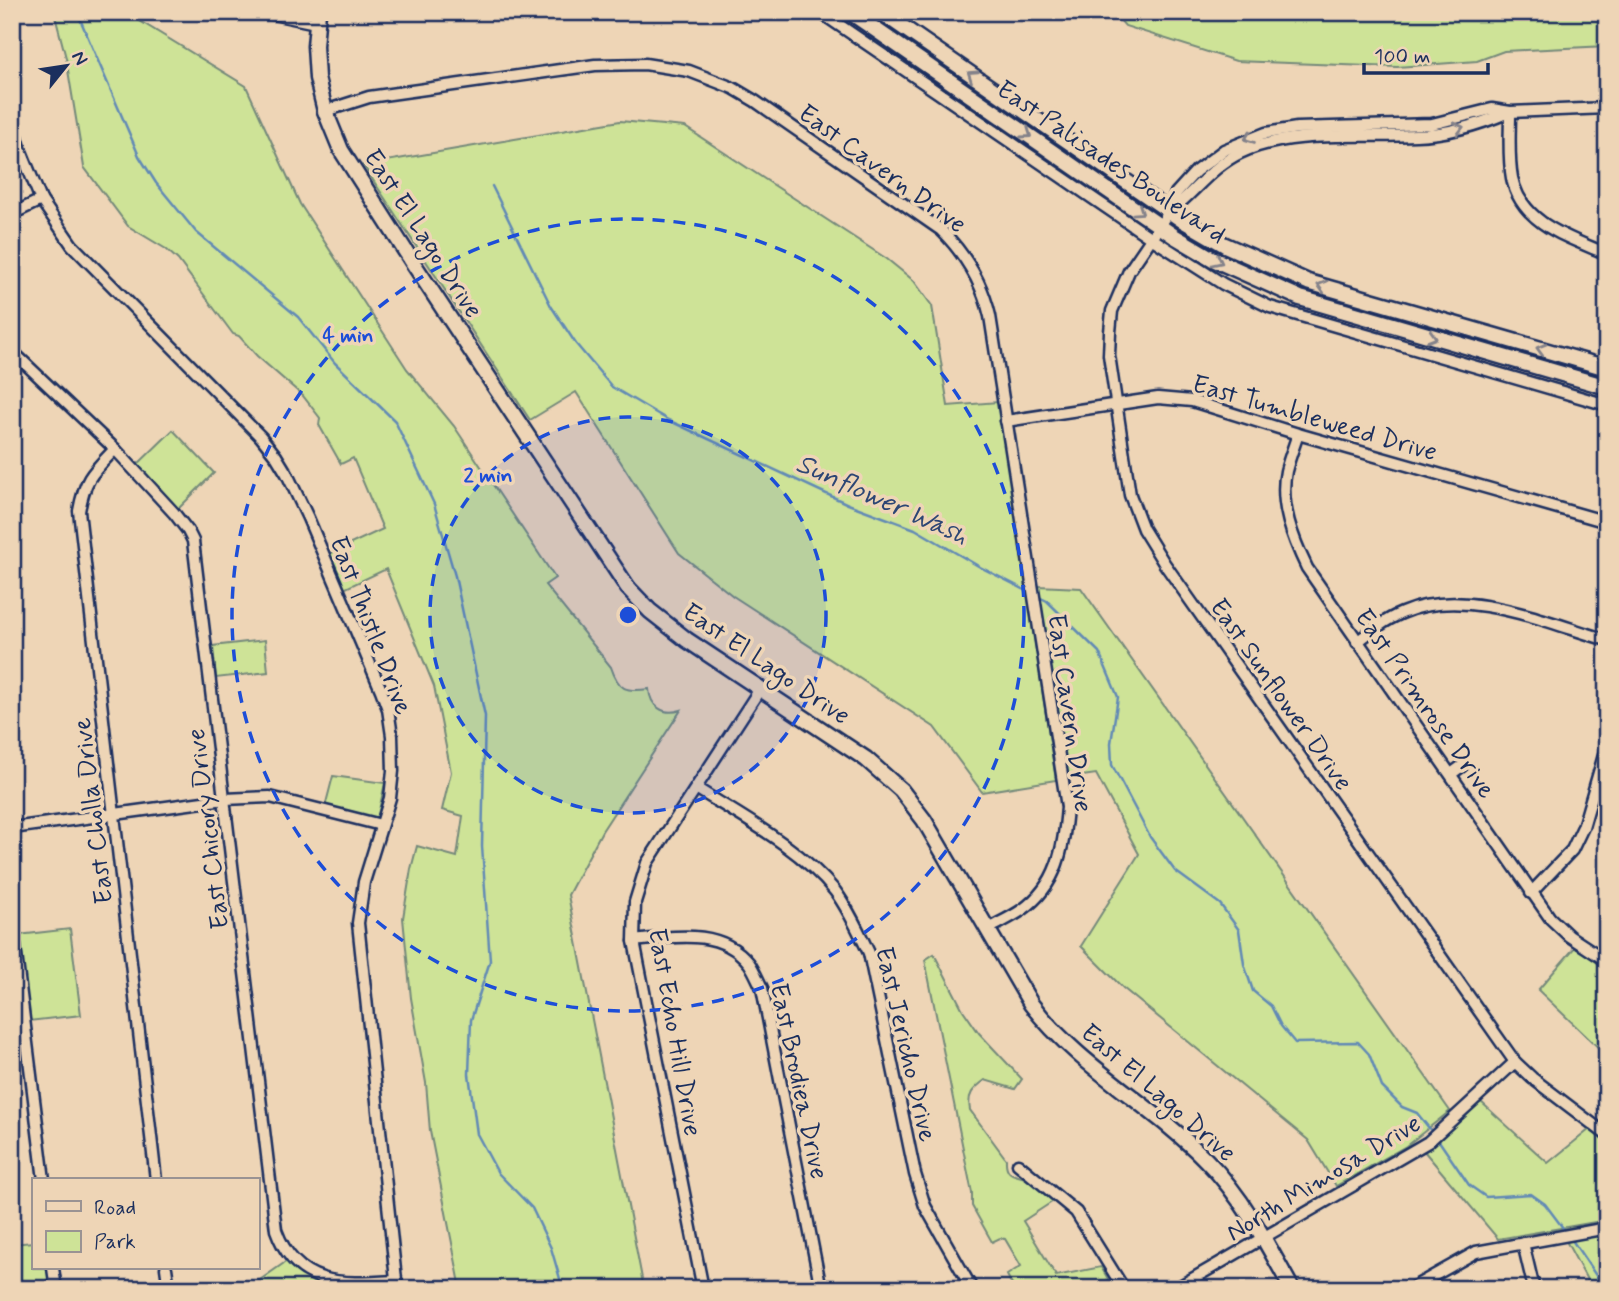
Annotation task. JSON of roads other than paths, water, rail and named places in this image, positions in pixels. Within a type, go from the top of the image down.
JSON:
[{"type":"street","points":[[263,12],[317,18]]},
{"type":"street","points":[[820,12],[1151,238],[1223,284],[1270,307],[1607,405]]},
{"type":"street","name":"East Palisades Boulevard","points":[[849,12],[1213,259],[1300,298],[1607,387]]},
{"type":"street","name":"East Palisades Boulevard","points":[[881,12],[1225,246],[1308,282],[1607,368]]},
{"type":"street","name":"East El Lago Drive","points":[[317,18],[315,63],[325,111],[350,166],[628,588],[668,626],[866,759],[901,790],[924,820],[1031,1004],[1070,1048],[1206,1160],[1227,1184],[1262,1236],[1292,1289]]},
{"type":"street","name":"East Cavern Drive","points":[[325,111],[369,97],[595,65],[645,64],[689,71],[733,88],[755,101],[930,222],[956,246],[969,263],[985,296],[1067,807],[1063,848],[1049,883],[1023,909],[988,929]]},
{"type":"street","name":"East Sunflower Drive","points":[[1607,108],[1510,112],[1436,134],[1387,131],[1293,138],[1282,135],[1222,163],[1170,211],[1129,271],[1112,311],[1109,355],[1130,495],[1143,529],[1164,563],[1515,1062],[1607,1135]]},
{"type":"street","points":[[1510,112],[1512,179],[1526,208],[1548,228],[1607,254]]},
{"type":"street","name":"East Thistle Drive","points":[[12,119],[21,151],[41,200],[72,245],[261,437],[276,456],[287,474],[388,709],[393,771],[390,798],[364,883],[358,923],[397,1285]]},
{"type":"street","points":[[12,214],[41,200]]},
{"type":"street","name":"East Chicory Drive","points":[[12,351],[115,449],[174,513],[193,541],[276,1230],[281,1244],[297,1263],[319,1279],[347,1284],[397,1285]]},
{"type":"street","name":"East Tumbleweed Drive","points":[[1006,421],[1158,398],[1192,401],[1607,522]]},
{"type":"street","name":"East Primrose Drive","points":[[1298,434],[1286,474],[1286,504],[1293,537],[1307,568],[1550,918],[1569,936],[1607,961]]},
{"type":"street","name":"East Cholla Drive","points":[[115,449],[83,487],[79,510],[156,1178]]},
{"type":"street","points":[[1357,642],[1385,621],[1403,612],[1455,603],[1491,606],[1607,640]]},
{"type":"street","name":"East Echo Hill Drive","points":[[703,1289],[634,941],[635,902],[647,863],[760,689]]},
{"type":"street","points":[[1531,893],[1563,860],[1578,839],[1607,745]]},
{"type":"street","points":[[1451,774],[1462,766]]},
{"type":"street","name":"East Jericho Drive","points":[[696,788],[807,863],[835,892],[854,922],[869,953],[915,1174],[925,1206],[972,1289]]},
{"type":"street","points":[[12,828],[225,799],[270,797],[381,825]]},
{"type":"street","points":[[12,922],[44,1178]]},
{"type":"street","name":"East Brodiea Drive","points":[[634,941],[708,937],[728,945],[749,963],[762,988],[821,1289]]},
{"type":"street","name":"North Mimosa Drive","points":[[1175,1289],[1262,1236],[1428,1142],[1515,1062]]},
{"type":"street","points":[[1018,1164],[1076,1212],[1124,1289]]},
{"type":"street","points":[[1410,1289],[1476,1252],[1607,1228]]},
{"type":"street","points":[[1523,1242],[1534,1289]]},
{"type":"street","points":[[53,1270],[56,1289]]},
{"type":"street","points":[[166,1270],[169,1289]]},
{"type":"waterway","points":[[77,12],[139,156],[156,183],[196,232],[298,317],[335,363],[395,421],[434,504],[455,576],[485,716],[482,846],[490,961],[471,1020],[469,1074],[477,1134],[498,1173],[532,1208],[551,1248],[563,1289]]},
{"type":"waterway","name":"Sunflower Wash","points":[[492,186],[551,306],[576,344],[612,387],[668,420],[848,504],[915,529],[1031,593]]},
{"type":"waterway","name":"Sunflower Wash","points":[[1037,596],[1047,601],[1099,652],[1118,697],[1111,743],[1112,765],[1150,837],[1175,871],[1220,904],[1239,930],[1244,964],[1253,991],[1271,1006],[1281,1026],[1295,1043],[1358,1042],[1369,1054],[1382,1087],[1402,1107],[1417,1113],[1433,1133]]},
{"type":"waterway","name":"Sunflower Wash","points":[[1437,1138],[1469,1185],[1486,1197],[1531,1194],[1545,1204],[1566,1232]]},
{"type":"waterway","name":"Sunflower Wash","points":[[1570,1237],[1605,1289]]}]
